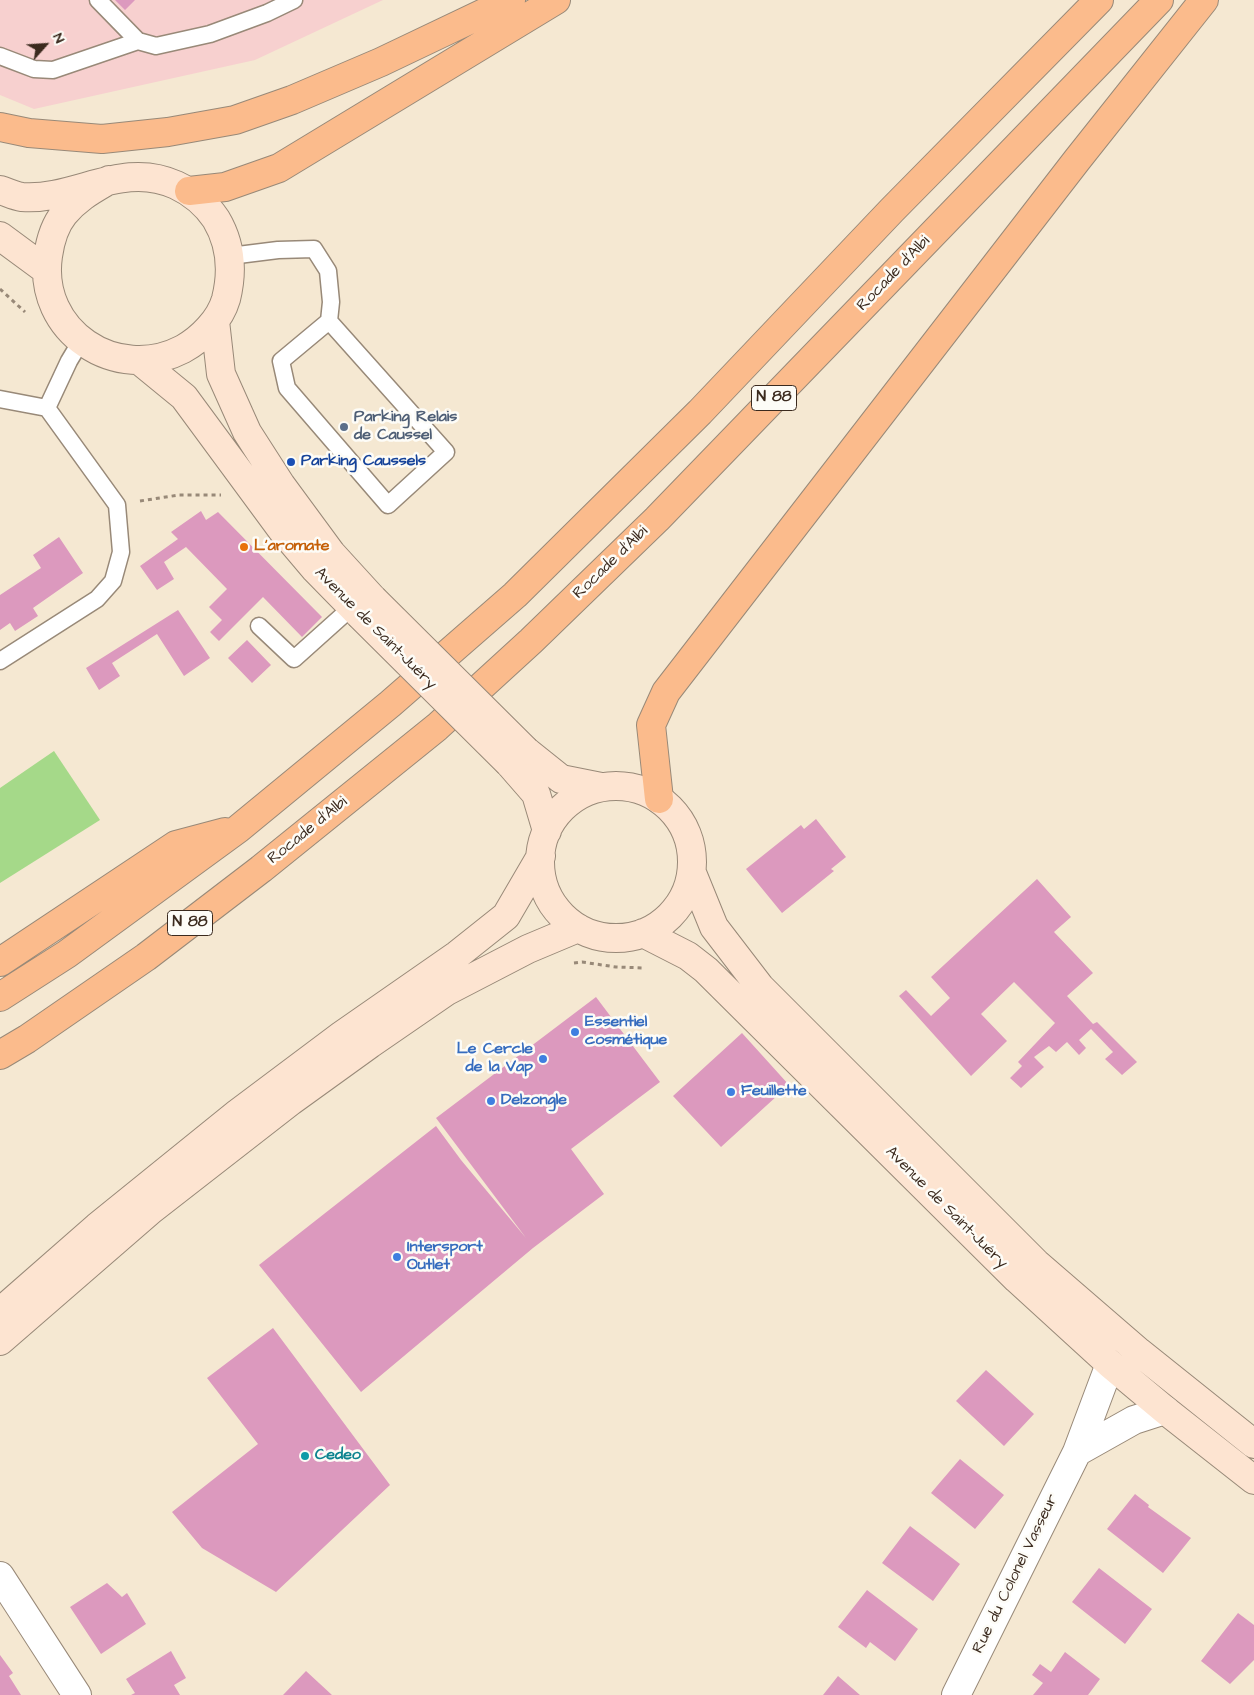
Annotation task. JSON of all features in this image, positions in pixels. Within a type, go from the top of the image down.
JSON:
[{"type":"highway","points":[[0,128],[29,133],[102,139],[168,132],[235,120],[292,100],[372,66],[510,0]]},
{"type":"highway","points":[[189,191],[225,187],[279,168],[556,0]]},
{"type":"highway","name":"N 88","points":[[0,997],[67,954],[238,829],[390,704],[515,595],[700,412],[892,210],[1098,0]]},
{"type":"highway","name":"Rocade d'Albi","points":[[0,1055],[27,1039],[146,957],[261,869],[437,727],[531,641],[657,519],[1159,0]]},
{"type":"highway","points":[[659,799],[651,725],[666,692],[1047,199],[1204,0]]},
{"type":"highway","points":[[0,962],[176,845],[238,829]]},
{"type":"main road","points":[[0,190],[20,197],[49,196],[109,180],[136,176],[164,179],[189,191],[209,209],[223,231],[230,256],[230,279],[225,301],[214,322],[194,342],[169,356],[140,361],[108,356],[81,340],[63,321],[50,297],[46,270],[50,241],[62,215],[83,194],[109,180]]},
{"type":"main road","points":[[0,236],[46,270]]},
{"type":"main road","points":[[214,322],[221,374],[247,432],[331,553],[361,607]]},
{"type":"main road","name":"Avenue de Saint-Juéry","points":[[140,361],[184,397],[282,530],[315,568],[361,607],[517,757],[536,794],[544,844]]},
{"type":"main road","points":[[517,757],[561,779],[602,787],[621,786],[641,790],[659,799],[675,813],[686,831],[692,852],[692,873],[683,899],[666,919],[643,933],[621,938],[599,936],[578,928],[562,914],[549,897],[542,877],[544,844]]},
{"type":"main road","points":[[0,1312],[97,1227],[238,1114],[342,1035],[457,955],[506,916],[544,844],[556,815],[569,802],[584,793],[602,787]]},
{"type":"main road","name":"Avenue de Saint-Juéry","points":[[692,873],[714,927],[760,988],[1036,1263],[1139,1352],[1254,1444]]},
{"type":"main road","points":[[0,1341],[151,1210],[291,1101],[362,1049],[447,991],[528,949],[578,928]]},
{"type":"main road","name":"Avenue de Saint-Juéry","points":[[643,933],[688,956],[706,970],[1017,1279],[1110,1364],[1254,1480]]},
{"type":"street","name":"Rue du Colonel Vasseur","points":[[956,1695],[1077,1452],[1110,1364]]},
{"type":"street","points":[[1077,1452],[1134,1420],[1165,1410]]},
{"type":"street","points":[[0,1576],[77,1695]]},
{"type":"lane","points":[[98,0],[138,41],[156,46],[210,34],[267,13],[294,0]]},
{"type":"lane","points":[[0,56],[34,69],[53,70],[138,41]]},
{"type":"lane","points":[[230,256],[278,250],[314,249],[328,271],[331,302],[329,321],[281,361],[287,388],[388,505],[446,452],[329,321]]},
{"type":"lane","points":[[47,408],[81,340]]},
{"type":"lane","points":[[0,399],[47,408],[117,504],[121,552],[113,581],[97,599],[0,662]]},
{"type":"lane","points":[[259,626],[294,658],[361,607]]},
{"type":"path","points":[[0,289],[26,312]]},
{"type":"path","points":[[117,504],[179,495],[226,495],[220,488]]},
{"type":"path","points":[[572,963],[582,962],[616,967],[650,968]]},
{"type":"shaded area","points":[[0,0],[383,0],[255,60],[34,109],[0,95]]},
{"type":"green space","points":[[54,751],[100,820],[0,883],[0,788]]},
{"type":"building","points":[[115,0],[135,0],[125,10]]},
{"type":"building","points":[[201,511],[206,520],[218,512],[322,617],[302,637],[263,597],[219,641],[210,632],[222,620],[209,607],[227,589],[186,547],[164,562],[174,579],[157,590],[140,566],[178,539],[171,532]]},
{"type":"building","points":[[59,537],[83,573],[33,608],[38,616],[15,631],[10,623],[0,630],[0,595],[41,568],[33,555]]},
{"type":"building","points":[[178,610],[210,658],[184,676],[157,634],[112,663],[120,676],[99,690],[86,668]]},
{"type":"building","points":[[247,640],[271,665],[252,683],[228,658]]},
{"type":"building","points":[[816,819],[846,857],[831,869],[834,871],[782,913],[746,869],[801,825],[804,829]]},
{"type":"building","points":[[1037,879],[1071,917],[1054,932],[1093,973],[1067,996],[1093,1024],[1097,1022],[1137,1062],[1122,1075],[1105,1059],[1113,1052],[1091,1029],[1079,1040],[1086,1048],[1079,1055],[1067,1042],[1056,1052],[1049,1046],[1034,1057],[1044,1067],[1021,1088],[1010,1078],[1022,1066],[1018,1062],[1055,1023],[1014,982],[981,1014],[1007,1041],[971,1076],[899,996],[906,990],[931,1016],[950,998],[931,977]]},
{"type":"building","points":[[596,997],[660,1082],[571,1149],[604,1194],[533,1248],[361,1392],[259,1265],[436,1126],[461,1160],[526,1238],[436,1118]]},
{"type":"building","points":[[742,1033],[789,1085],[721,1147],[673,1096]]},
{"type":"building","name":"Cedeo","points":[[273,1328],[390,1485],[276,1592],[202,1548],[172,1512],[258,1444],[207,1378]]},
{"type":"building","points":[[986,1370],[1034,1414],[1004,1446],[956,1401]]},
{"type":"building","points":[[960,1459],[1004,1495],[975,1529],[931,1493]]},
{"type":"building","points":[[1135,1494],[1149,1505],[1148,1507],[1191,1538],[1163,1573],[1107,1529]]},
{"type":"building","points":[[910,1526],[960,1564],[933,1601],[882,1563]]},
{"type":"building","points":[[1099,1568],[1152,1609],[1125,1644],[1072,1602]]},
{"type":"building","points":[[107,1583],[122,1597],[127,1593],[146,1624],[101,1654],[70,1607]]},
{"type":"building","points":[[867,1590],[918,1629],[895,1661],[870,1642],[866,1648],[838,1627]]},
{"type":"building","points":[[1238,1613],[1254,1625],[1254,1660],[1230,1684],[1201,1661]]},
{"type":"building","points":[[171,1651],[186,1678],[174,1685],[180,1695],[131,1695],[135,1693],[126,1679]]},
{"type":"building","points":[[1065,1652],[1100,1679],[1088,1695],[1033,1695],[1043,1683],[1032,1675],[1040,1664],[1051,1672]]},
{"type":"building","points":[[0,1655],[13,1673],[9,1676],[21,1695],[0,1695]]},
{"type":"building","points":[[306,1671],[332,1695],[283,1695]]},
{"type":"building","points":[[838,1676],[860,1695],[823,1695]]},
{"type":"place","name":"Parking Relais de Caussel","points":[[344,427]]},
{"type":"place","name":"Parking Caussels","points":[[291,462]]},
{"type":"place","name":"L'aromate","points":[[244,547]]},
{"type":"place","name":"Essentiel cosmétique","points":[[575,1032]]},
{"type":"place","name":"Le Cercle de la Vap","points":[[543,1059]]},
{"type":"place","name":"Feuillette","points":[[731,1092]]},
{"type":"place","name":"Delzongle","points":[[491,1101]]},
{"type":"place","name":"Intersport Outlet","points":[[397,1257]]},
{"type":"place","name":"Cedeo","points":[[305,1456]]}]
